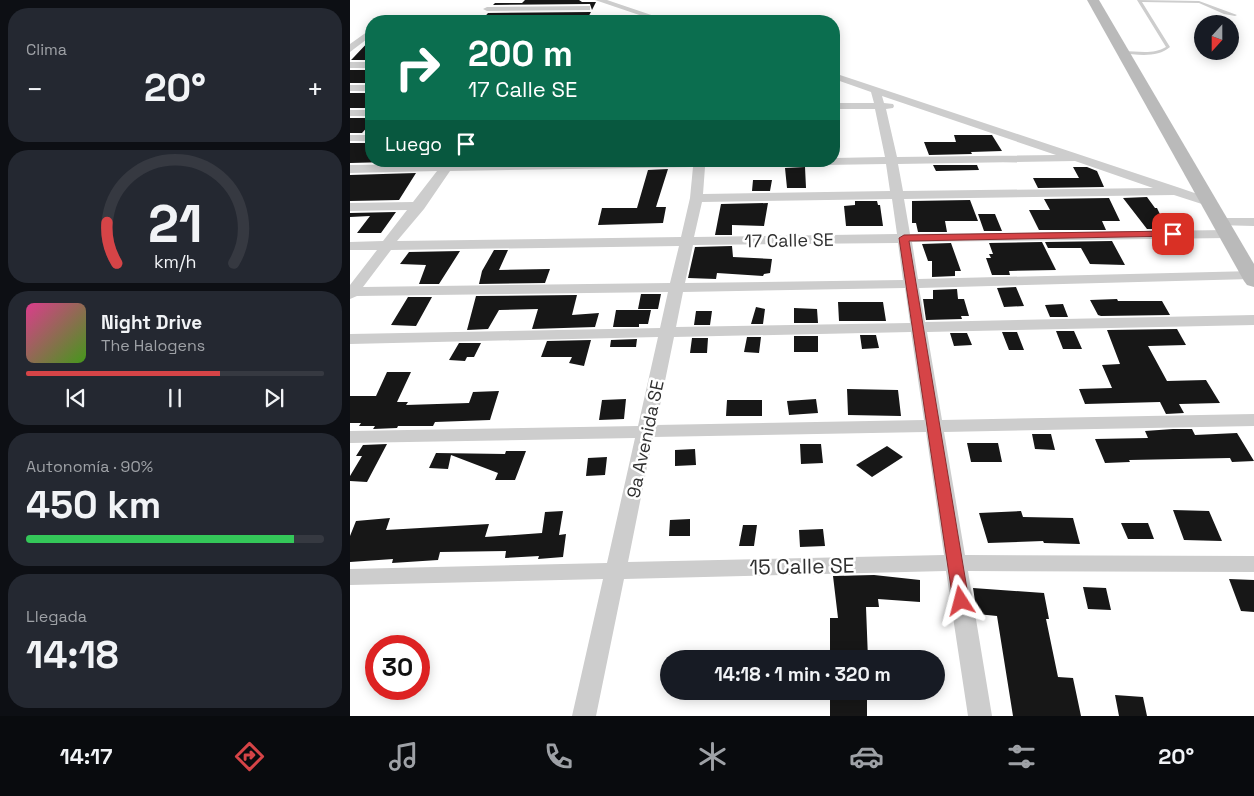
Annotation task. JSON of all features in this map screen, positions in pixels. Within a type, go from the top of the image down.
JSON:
[{"type":"street","points":[[555,12],[562,0]]},
{"type":"street","points":[[599,0],[647,15]]},
{"type":"street","points":[[351,293],[1252,278],[1093,0]]},
{"type":"street","points":[[487,9],[555,12],[587,8]]},
{"type":"street","points":[[352,48],[365,37]]},
{"type":"street","points":[[352,48],[365,47]]},
{"type":"street","points":[[350,65],[365,65]]},
{"type":"street","points":[[840,80],[877,98],[923,105],[1072,158],[1208,202]]},
{"type":"street","points":[[350,88],[365,88]]},
{"type":"street","points":[[877,98],[892,162],[980,716]]},
{"type":"street","points":[[840,105],[877,98],[923,105]]},
{"type":"street","points":[[350,113],[365,112]]},
{"type":"street","points":[[350,138],[365,138]]},
{"type":"street","points":[[840,162],[1072,158]]},
{"type":"street","points":[[350,169],[399,167]]},
{"type":"street","points":[[351,293],[419,206],[447,167]]},
{"type":"street","name":"9a Avenida SE","points":[[584,716],[696,198],[699,167]]},
{"type":"street","points":[[696,198],[1176,191]]},
{"type":"street","points":[[350,207],[419,206]]},
{"type":"street","name":"17 Calle SE","points":[[350,246],[904,238],[1224,228],[1254,222]]},
{"type":"street","points":[[350,338],[1254,320]]},
{"type":"street","points":[[350,437],[646,433],[1254,420]]},
{"type":"street","name":"15 Calle SE","points":[[350,577],[955,563],[1254,564]]},
{"type":"lane","points":[[1123,52],[1158,52],[1166,49],[1168,46],[1139,0]]},
{"type":"lane","points":[[1139,0],[1199,2],[1208,4],[1215,10],[1235,15]]},
{"type":"building","points":[[525,0],[579,0],[582,2],[596,2],[592,10],[590,4],[493,5],[495,3],[522,3]]},
{"type":"building","points":[[591,12],[589,15],[486,15],[488,13]]},
{"type":"building","points":[[365,45],[365,60],[351,60]]},
{"type":"building","points":[[350,70],[365,70],[365,83],[350,83]]},
{"type":"building","points":[[350,93],[365,93],[365,108],[350,108]]},
{"type":"building","points":[[350,118],[365,118],[365,130],[362,133],[350,133]]},
{"type":"building","points":[[954,135],[992,135],[1002,151],[929,155],[924,142],[956,142]]},
{"type":"building","points":[[350,143],[365,143],[365,163],[350,163]]},
{"type":"building","points":[[933,165],[977,165],[979,170],[936,171]]},
{"type":"building","points":[[805,167],[806,188],[787,188],[785,168]]},
{"type":"building","points":[[1073,167],[1087,167],[1097,171],[1104,187],[1038,188],[1033,178],[1079,178]]},
{"type":"building","points":[[668,169],[656,207],[666,207],[663,223],[598,225],[602,208],[637,208],[648,170]]},
{"type":"building","points":[[416,173],[399,200],[350,201],[350,175]]},
{"type":"building","points":[[753,180],[772,180],[770,191],[752,191]]},
{"type":"building","points":[[1147,197],[1157,208],[1167,229],[1147,229],[1123,198]]},
{"type":"building","points":[[1109,198],[1120,221],[1102,221],[1106,230],[1039,230],[1029,210],[1050,210],[1044,199]]},
{"type":"building","points":[[970,200],[978,221],[945,221],[947,232],[918,232],[916,223],[912,223],[912,201]]},
{"type":"building","points":[[855,201],[877,201],[878,205],[880,205],[883,226],[846,226],[844,206],[855,205]]},
{"type":"building","points":[[768,203],[764,226],[732,225],[732,235],[715,235],[721,204]]},
{"type":"building","points":[[396,212],[381,233],[357,233],[370,216],[350,217],[350,213]]},
{"type":"building","points":[[978,214],[995,214],[1002,231],[984,231]]},
{"type":"building","points":[[1112,241],[1125,265],[1090,264],[1081,248],[1048,248],[1045,242]]},
{"type":"building","points":[[1042,242],[1056,270],[1009,271],[1010,275],[992,275],[986,258],[991,258],[989,254],[993,254],[989,243]]},
{"type":"building","points":[[951,243],[961,271],[955,271],[955,276],[932,277],[932,261],[928,261],[922,244]]},
{"type":"building","points":[[732,246],[733,257],[772,259],[770,273],[763,276],[717,273],[716,279],[688,278],[695,247]]},
{"type":"building","points":[[494,250],[508,250],[499,270],[550,269],[545,283],[479,284],[482,271]]},
{"type":"building","points":[[460,251],[439,284],[419,284],[426,265],[400,264],[409,252]]},
{"type":"building","points":[[1016,287],[1024,306],[1004,307],[997,288]]},
{"type":"building","points":[[957,289],[958,299],[964,299],[969,316],[961,316],[962,319],[926,320],[923,299],[933,299],[933,290]]},
{"type":"building","points":[[641,294],[661,294],[658,309],[638,309]]},
{"type":"building","points":[[577,295],[572,315],[599,313],[595,327],[532,329],[538,309],[499,310],[488,329],[467,330],[476,296]]},
{"type":"building","points":[[408,297],[432,297],[416,326],[391,325]]},
{"type":"building","points":[[1117,299],[1118,301],[1162,301],[1170,315],[1101,316],[1098,315],[1090,300]]},
{"type":"building","points":[[838,302],[883,302],[886,321],[839,321]]},
{"type":"building","points":[[1063,304],[1068,317],[1050,317],[1045,305]]},
{"type":"building","points":[[756,307],[765,309],[763,324],[751,324]]},
{"type":"building","points":[[794,308],[817,309],[818,323],[794,323]]},
{"type":"building","points":[[616,310],[651,310],[648,324],[639,324],[639,327],[613,327]]},
{"type":"building","points":[[696,311],[712,311],[710,325],[694,325]]},
{"type":"building","points":[[1177,329],[1186,345],[1148,346],[1167,381],[1206,380],[1220,403],[1179,404],[1184,413],[1166,414],[1160,402],[1085,404],[1079,389],[1112,388],[1102,365],[1120,364],[1107,330]]},
{"type":"building","points":[[1056,331],[1074,331],[1082,349],[1063,349]]},
{"type":"building","points":[[1002,332],[1017,332],[1024,350],[1009,350]]},
{"type":"building","points":[[950,333],[967,333],[972,345],[954,346]]},
{"type":"building","points":[[860,335],[876,335],[879,348],[862,349]]},
{"type":"building","points":[[794,336],[818,336],[818,352],[794,352]]},
{"type":"building","points":[[747,337],[761,337],[759,353],[744,352]]},
{"type":"building","points":[[692,338],[708,338],[707,353],[690,353]]},
{"type":"building","points":[[637,339],[636,347],[610,347],[611,340]]},
{"type":"building","points":[[591,340],[584,366],[569,363],[572,357],[541,357],[547,341]]},
{"type":"building","points":[[459,343],[481,343],[474,357],[467,357],[465,361],[449,360]]},
{"type":"building","points":[[387,372],[411,372],[397,402],[408,402],[406,405],[469,403],[473,392],[499,391],[490,420],[435,422],[433,426],[398,426],[397,428],[373,429],[375,426],[359,426],[361,423],[350,423],[350,396],[376,396]]},
{"type":"building","points":[[847,389],[898,390],[901,416],[848,415]]},
{"type":"building","points":[[626,399],[624,419],[599,420],[602,400]]},
{"type":"building","points":[[816,399],[818,413],[789,415],[787,401]]},
{"type":"building","points":[[727,400],[762,400],[762,416],[726,416]]},
{"type":"building","points":[[1192,429],[1195,435],[1237,433],[1254,461],[1232,462],[1230,458],[1129,460],[1130,462],[1105,463],[1095,439],[1148,438],[1145,431]]},
{"type":"building","points":[[1032,434],[1051,434],[1055,450],[1035,449]]},
{"type":"building","points":[[967,443],[998,443],[1002,462],[971,462]]},
{"type":"building","points":[[387,444],[367,482],[350,481],[350,476],[362,456],[356,456],[363,445]]},
{"type":"building","points":[[800,444],[821,444],[823,463],[801,464]]},
{"type":"building","points":[[887,446],[903,457],[872,477],[856,465]]},
{"type":"building","points":[[695,449],[696,465],[675,466],[675,450]]},
{"type":"building","points":[[506,451],[526,451],[515,480],[495,480],[498,473],[451,455],[448,469],[429,468],[436,453],[505,454]]},
{"type":"building","points":[[607,457],[605,475],[586,476],[588,458]]},
{"type":"building","points":[[1173,510],[1209,511],[1222,541],[1184,540]]},
{"type":"building","points":[[563,511],[559,535],[566,534],[563,557],[538,559],[539,556],[505,558],[506,551],[440,552],[438,560],[392,563],[393,559],[350,562],[350,536],[356,521],[390,518],[386,530],[489,524],[485,537],[542,533],[545,512]]},
{"type":"building","points":[[1021,511],[1023,517],[1073,518],[1080,544],[1044,543],[1043,541],[988,543],[979,513]]},
{"type":"building","points":[[690,519],[690,536],[669,536],[670,520]]},
{"type":"building","points":[[1121,523],[1148,523],[1154,539],[1128,539]]},
{"type":"building","points":[[743,525],[757,525],[754,546],[739,546]]},
{"type":"building","points":[[823,529],[825,546],[800,547],[799,530]]},
{"type":"building","points":[[874,575],[920,580],[920,602],[878,599],[879,607],[866,607],[868,650],[830,650],[830,618],[838,618],[833,576]]},
{"type":"building","points":[[1229,579],[1254,580],[1254,612],[1241,611]]},
{"type":"building","points":[[1083,587],[1106,588],[1111,610],[1088,609]]},
{"type":"building","points":[[973,588],[1044,593],[1049,619],[1046,619],[1058,677],[1073,678],[1081,716],[1013,716],[997,616],[977,614]]},
{"type":"building","points":[[1115,695],[1143,697],[1147,716],[1119,716]]},
{"type":"building","points":[[830,700],[867,700],[867,716],[830,716]]},
{"type":"route","points":[[961,601],[904,238],[1173,234]]}]
